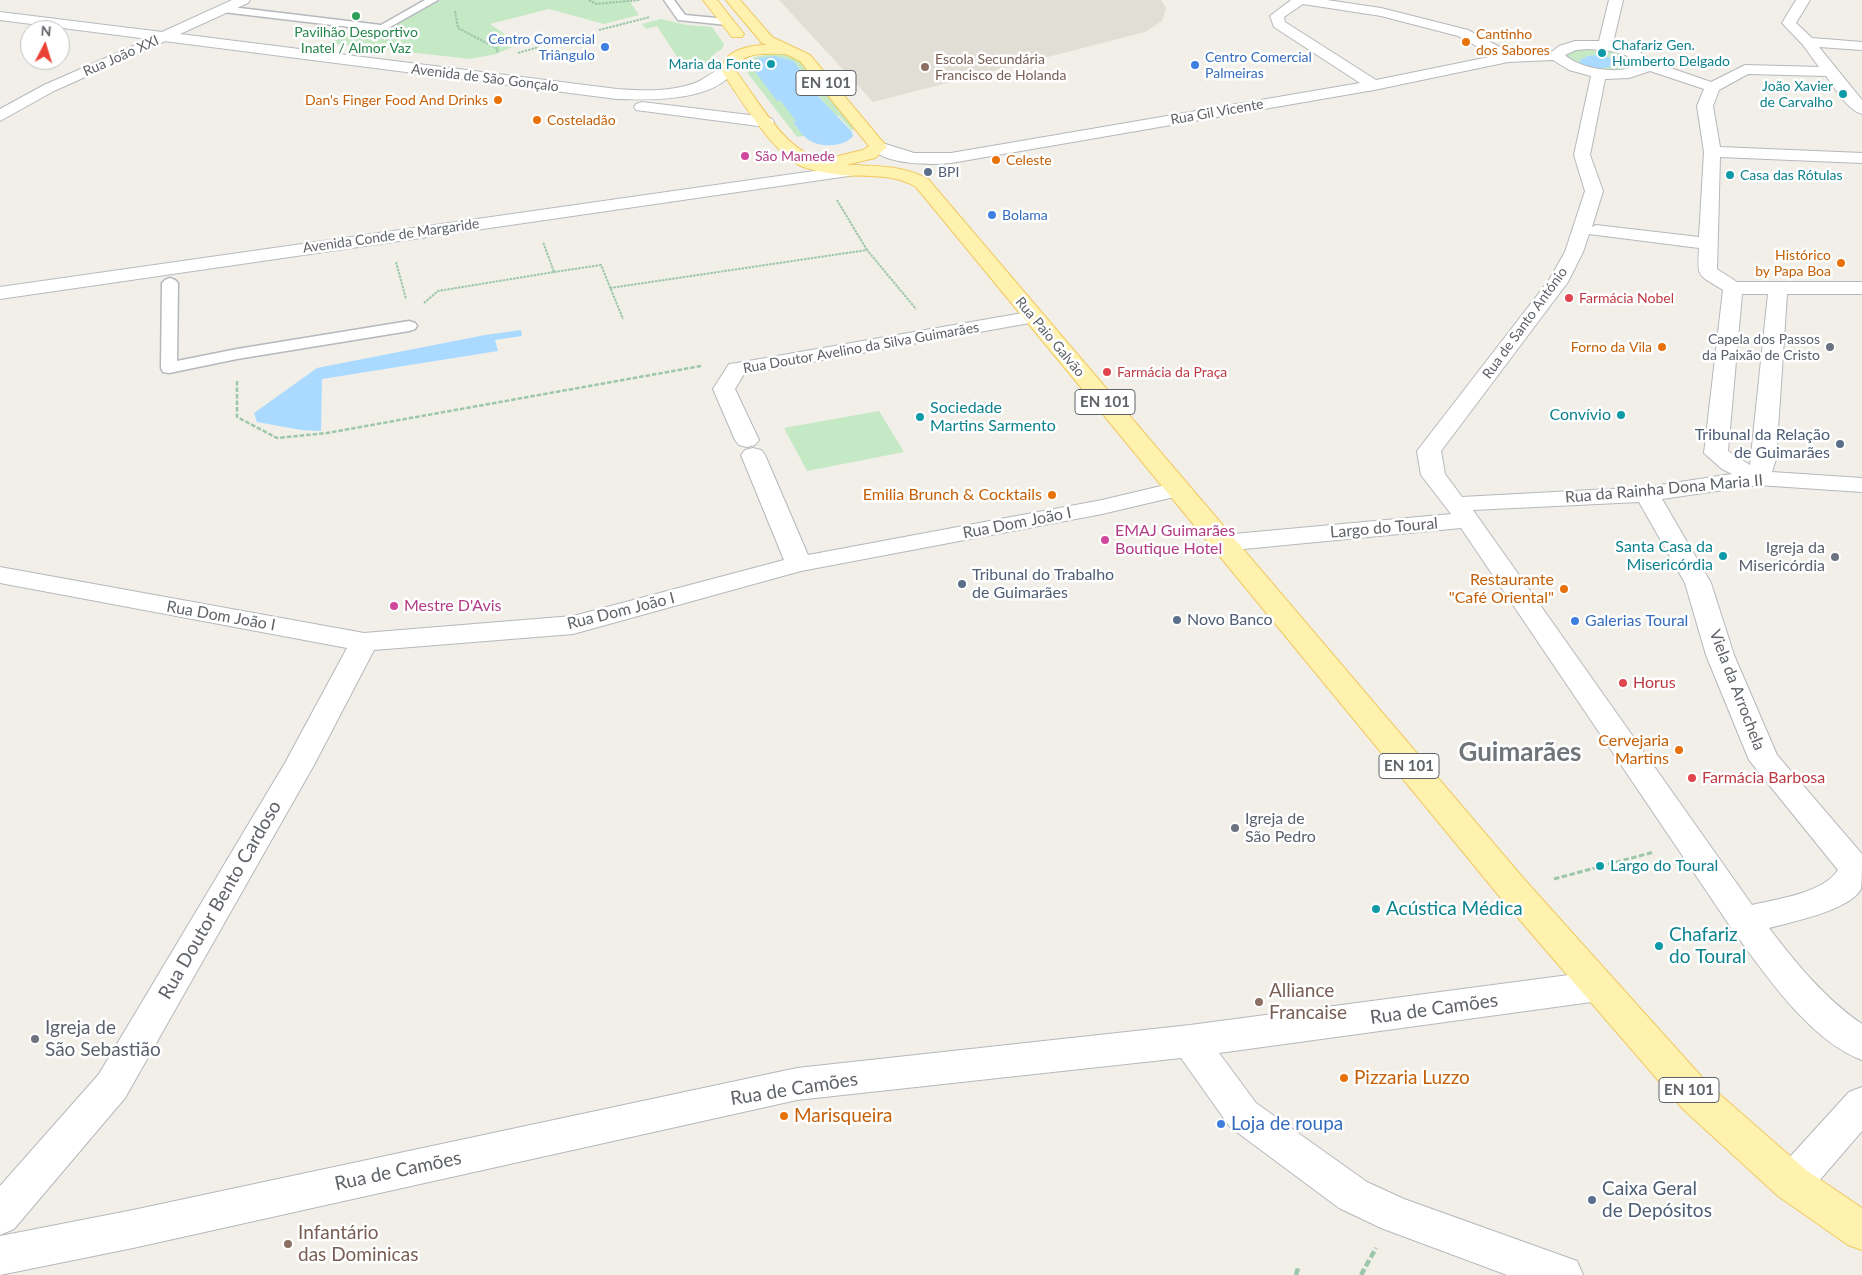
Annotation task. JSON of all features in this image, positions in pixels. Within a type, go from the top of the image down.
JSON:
[{"type":"main road","points":[[710,0],[738,35],[742,53],[731,62],[728,70]]},
{"type":"main road","name":"EN 101","points":[[733,0],[768,40],[805,58],[880,148]]},
{"type":"main road","name":"EN 101","points":[[742,53],[754,50],[788,50]]},
{"type":"main road","name":"EN 101","points":[[728,70],[766,122],[794,155],[807,162],[856,170]]},
{"type":"main road","points":[[821,165],[861,157],[880,148]]},
{"type":"main road","name":"Rua Paio Galvão","points":[[856,170],[890,171],[908,174],[922,183],[1223,543]]},
{"type":"main road","name":"EN 101","points":[[1223,543],[1505,881],[1696,1098],[1792,1183],[1862,1231]]},
{"type":"street","name":"Rua João XXI","points":[[0,116],[49,88],[243,0]]},
{"type":"street","points":[[1374,85],[1279,24],[1277,16],[1300,0],[1381,12],[1463,33],[1508,58]]},
{"type":"street","points":[[1605,46],[1616,0]]},
{"type":"street","points":[[1803,0],[1790,23],[1797,34],[1808,42],[1846,93],[1862,109]]},
{"type":"street","name":"Avenida de São Gonçalo","points":[[0,16],[559,88],[625,94],[665,94],[693,90],[708,85],[728,70]]},
{"type":"street","points":[[0,25],[20,28]]},
{"type":"street","name":"Avenida de São Gonçalo","points":[[70,34],[766,122]]},
{"type":"street","points":[[1808,42],[1862,46]]},
{"type":"street","name":"Rua Gil Vicente","points":[[880,148],[893,155],[906,158],[922,160],[951,158],[1374,85],[1508,58],[1557,55],[1560,50],[1569,47],[1605,46],[1634,53],[1645,59],[1648,65],[1712,87]]},
{"type":"street","points":[[1557,55],[1560,60],[1569,66],[1599,73],[1632,73],[1644,70],[1648,65]]},
{"type":"street","points":[[1830,72],[1744,69],[1712,87],[1705,106],[1712,152],[1707,271],[1733,288],[1862,288]]},
{"type":"street","name":"Rua de Santo António","points":[[1467,512],[1433,475],[1429,451],[1558,282],[1574,252],[1594,191],[1582,155],[1599,73]]},
{"type":"street","points":[[1712,152],[1862,158]]},
{"type":"street","name":"Avenida Conde de Margaride","points":[[782,180],[821,165]]},
{"type":"street","name":"Avenida Conde de Margaride","points":[[0,293],[856,170]]},
{"type":"street","points":[[1596,231],[1709,244]]},
{"type":"street","points":[[1733,288],[1716,453],[1730,464],[1758,478],[1764,459],[1778,287]]},
{"type":"street","name":"Rua Doutor Avelino da Silva Guimarães","points":[[800,564],[724,389],[737,369],[1034,317]]},
{"type":"street","name":"Rua da Rainha Dona Maria II","points":[[1467,512],[1647,494],[1758,478],[1862,485]]},
{"type":"street","name":"Rua Dom João I","points":[[0,575],[364,642],[573,625],[800,564],[1102,507],[1178,489]]},
{"type":"street","name":"Viela da Arrochela","points":[[1647,494],[1698,583],[1720,655],[1764,760],[1853,875]]},
{"type":"street","points":[[1467,512],[1744,920],[1778,965],[1829,1021],[1862,1044]]},
{"type":"street","name":"Largo do Toural","points":[[1223,543],[1467,512]]},
{"type":"street","name":"Rua Doutor Bento Cardoso","points":[[0,1216],[112,1086],[299,765],[364,642]]},
{"type":"street","points":[[1744,920],[1797,908],[1853,875]]},
{"type":"street","name":"Rua de Camões","points":[[0,1256],[133,1229],[797,1084],[1190,1041],[1599,986]]},
{"type":"street","points":[[1190,1041],[1243,1115],[1353,1195],[1395,1215],[1562,1275]]},
{"type":"street","points":[[1792,1183],[1862,1104]]},
{"type":"lane","points":[[223,9],[383,28],[432,0]]},
{"type":"lane","points":[[669,0],[682,18],[727,22]]},
{"type":"lane","points":[[170,283],[169,368],[237,354],[409,326]]},
{"type":"path","points":[[589,0],[596,4],[640,0]]},
{"type":"path","points":[[455,11],[458,28],[498,49],[496,55]]},
{"type":"path","points":[[599,30],[657,16]]},
{"type":"path","points":[[512,54],[539,47]]},
{"type":"path","points":[[842,207],[867,250],[913,304]]},
{"type":"path","points":[[541,236],[554,272]]},
{"type":"path","points":[[610,288],[867,250]]},
{"type":"path","points":[[396,261],[408,306]]},
{"type":"path","points":[[424,303],[438,291],[601,265],[622,319]]},
{"type":"path","points":[[237,354],[237,417],[276,438],[327,433],[705,365]]},
{"type":"path","points":[[1553,879],[1662,850]]},
{"type":"path","points":[[1296,1275],[1298,1268]]},
{"type":"shaded area","name":"Escola Secundária Francisco de Holanda","points":[[779,0],[1161,0],[1166,8],[1162,21],[1145,32],[873,102]]},
{"type":"green space","points":[[441,0],[629,0],[639,15],[604,24],[549,9],[490,24],[519,44],[496,54],[470,59],[327,43],[349,32],[385,31]]},
{"type":"green space","points":[[661,19],[687,25],[712,27],[724,44],[722,49],[714,54],[709,63],[683,66],[657,26],[646,29],[642,24],[638,25]]},
{"type":"green space","points":[[1573,50],[1601,50],[1621,55],[1631,62],[1631,66],[1619,71],[1586,69],[1564,55]]},
{"type":"green space","points":[[769,54],[789,55],[800,61],[859,129],[851,130],[839,116],[836,117],[818,95],[821,94],[793,63],[778,57],[764,57],[754,61],[750,64],[751,66],[777,100],[780,100],[797,121],[793,122],[804,136],[797,137],[743,67],[743,64],[751,58]]},
{"type":"green space","points":[[879,411],[904,452],[807,471],[784,428]]},
{"type":"water","points":[[1596,55],[1608,57],[1614,61],[1611,67],[1595,69],[1580,64],[1580,60]]},
{"type":"water","points":[[775,56],[793,61],[821,95],[818,96],[852,132],[853,136],[849,140],[838,144],[826,145],[814,143],[802,134],[793,122],[796,121],[780,100],[777,101],[750,64],[759,58]]},
{"type":"water","points":[[521,330],[522,336],[495,340],[498,351],[322,379],[321,431],[301,430],[257,422],[254,413],[317,368],[485,335]]},
{"type":"place","name":"Pavilhão Desportivo Inatel / Almor Vaz","points":[[356,16]]},
{"type":"place","name":"Cantinho dos Sabores","points":[[1466,42]]},
{"type":"place","name":"Centro Comercial Triângulo","points":[[605,47]]},
{"type":"place","name":"Chafariz Gen. Humberto Delgado","points":[[1602,53]]},
{"type":"place","name":"Maria da Fonte","points":[[771,64]]},
{"type":"place","name":"Centro Comercial Palmeiras","points":[[1195,65]]},
{"type":"place","name":"Escola Secundária Francisco de Holanda","points":[[925,67]]},
{"type":"place","name":"João Xavier de Carvalho","points":[[1843,94]]},
{"type":"place","name":"Dan's Finger Food And Drinks","points":[[498,100]]},
{"type":"place","name":"Costeladão","points":[[537,120]]},
{"type":"place","name":"São Mamede","points":[[745,156]]},
{"type":"place","name":"Celeste","points":[[996,160]]},
{"type":"place","name":"BPI","points":[[928,172]]},
{"type":"place","name":"Casa das Rótulas","points":[[1730,175]]},
{"type":"place","name":"Bolama","points":[[992,215]]},
{"type":"place","name":"Histórico by Papa Boa","points":[[1841,263]]},
{"type":"place","name":"Farmácia Nobel","points":[[1569,298]]},
{"type":"place","name":"Forno da Vila","points":[[1662,347]]},
{"type":"place","name":"Capela dos Passos da Paixão de Cristo","points":[[1830,347]]},
{"type":"place","name":"Farmácia da Praça","points":[[1107,372]]},
{"type":"place","name":"Convívio","points":[[1621,415]]},
{"type":"place","name":"Sociedade Martins Sarmento","points":[[920,417]]},
{"type":"place","name":"Tribunal da Relação de Guimarães","points":[[1840,444]]},
{"type":"place","name":"Emilia Brunch & Cocktails","points":[[1052,495]]},
{"type":"place","name":"EMAJ Guimarães Boutique Hotel","points":[[1105,540]]},
{"type":"place","name":"Santa Casa da Misericórdia","points":[[1723,556]]},
{"type":"place","name":"Igreja da Misericórdia","points":[[1835,557]]},
{"type":"place","name":"Tribunal do Trabalho de Guimarães","points":[[962,584]]},
{"type":"place","name":"Restaurante \"Café Oriental\"","points":[[1564,589]]},
{"type":"place","name":"Mestre D'Avis","points":[[394,606]]},
{"type":"place","name":"Novo Banco","points":[[1177,620]]},
{"type":"place","name":"Galerias Toural","points":[[1575,621]]},
{"type":"place","name":"Horus","points":[[1623,683]]},
{"type":"place","name":"Cervejaria Martins","points":[[1679,750]]},
{"type":"place","name":"Farmácia Barbosa","points":[[1692,778]]},
{"type":"place","name":"Igreja de São Pedro","points":[[1235,828]]},
{"type":"place","name":"Largo do Toural","points":[[1600,866]]},
{"type":"place","name":"Acústica Médica","points":[[1376,909]]},
{"type":"place","name":"Chafariz do Toural","points":[[1659,946]]},
{"type":"place","name":"Alliance Francaise","points":[[1259,1002]]},
{"type":"place","name":"Igreja de São Sebastião","points":[[35,1039]]},
{"type":"place","name":"Pizzaria Luzzo","points":[[1344,1078]]},
{"type":"place","name":"Marisqueira","points":[[784,1116]]},
{"type":"place","name":"Loja de roupa","points":[[1221,1124]]},
{"type":"place","name":"Caixa Geral de Depósitos","points":[[1592,1200]]},
{"type":"place","name":"Infantário das Dominicas","points":[[288,1244]]},
{"type":"district","name":"Guimarães","points":[[1520,753]]}]
